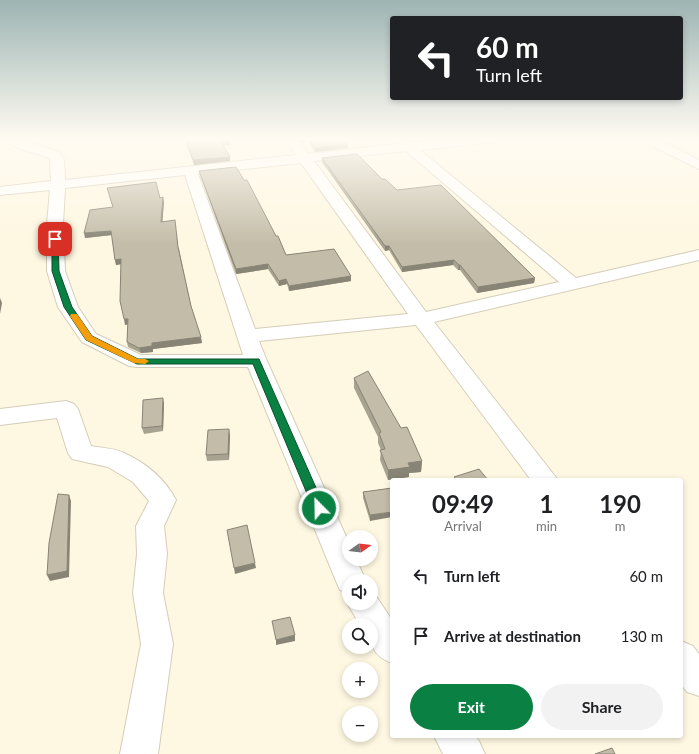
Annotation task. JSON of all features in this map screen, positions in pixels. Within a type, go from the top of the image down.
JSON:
[{"type":"street","points":[[58,173],[55,224],[56,271],[68,307],[89,338],[137,361],[256,361]]},
{"type":"street","points":[[0,191],[169,173]]},
{"type":"street","points":[[191,173],[256,361],[348,574]]},
{"type":"street","points":[[316,173],[421,319],[543,478]]},
{"type":"street","points":[[440,173],[572,284]]},
{"type":"street","points":[[247,336],[421,319],[699,255]]},
{"type":"street","points":[[0,417],[66,409],[81,453],[115,459],[142,475],[163,500],[150,526],[152,554],[148,593],[157,644],[139,754]]},
{"type":"street","points":[[368,610],[390,645]]},
{"type":"street","points":[[683,660],[699,680]]},
{"type":"street","points":[[454,738],[466,754]]},
{"type":"building","points":[[200,173],[240,173],[244,180],[247,180],[276,236],[278,236],[286,255],[334,249],[351,276],[289,286],[286,279],[279,281],[268,264],[236,269]]},
{"type":"building","points":[[333,173],[376,173],[397,190],[441,185],[535,278],[478,287],[454,260],[402,267],[389,246],[385,246]]},
{"type":"building","points":[[156,182],[160,198],[163,197],[161,222],[175,220],[178,247],[191,306],[201,337],[152,343],[152,346],[139,348],[127,342],[128,319],[124,319],[120,301],[121,259],[115,260],[111,231],[84,233],[90,210],[113,207],[107,188]]},
{"type":"building","points":[[368,371],[401,428],[407,427],[422,461],[408,463],[410,467],[388,470],[380,450],[385,449],[379,433],[381,432],[354,378]]},
{"type":"building","points":[[163,398],[162,426],[142,428],[143,400]]},
{"type":"building","points":[[229,429],[228,454],[206,455],[208,430]]},
{"type":"building","points":[[479,469],[486,478],[455,478],[454,477]]},
{"type":"building","points":[[390,488],[390,512],[370,515],[363,492]]},
{"type":"building","points":[[58,494],[69,495],[67,571],[47,575],[49,543]]},
{"type":"building","points":[[247,525],[255,563],[234,568],[227,530]]},
{"type":"building","points":[[290,617],[295,635],[276,640],[272,621]]},
{"type":"building","points":[[612,748],[615,754],[595,754]]},
{"type":"slow traffic","points":[[74,316],[89,338],[137,361],[145,361]]},
{"type":"route","points":[[55,239],[56,271],[68,307],[89,338],[137,361],[256,361],[319,508]]}]
